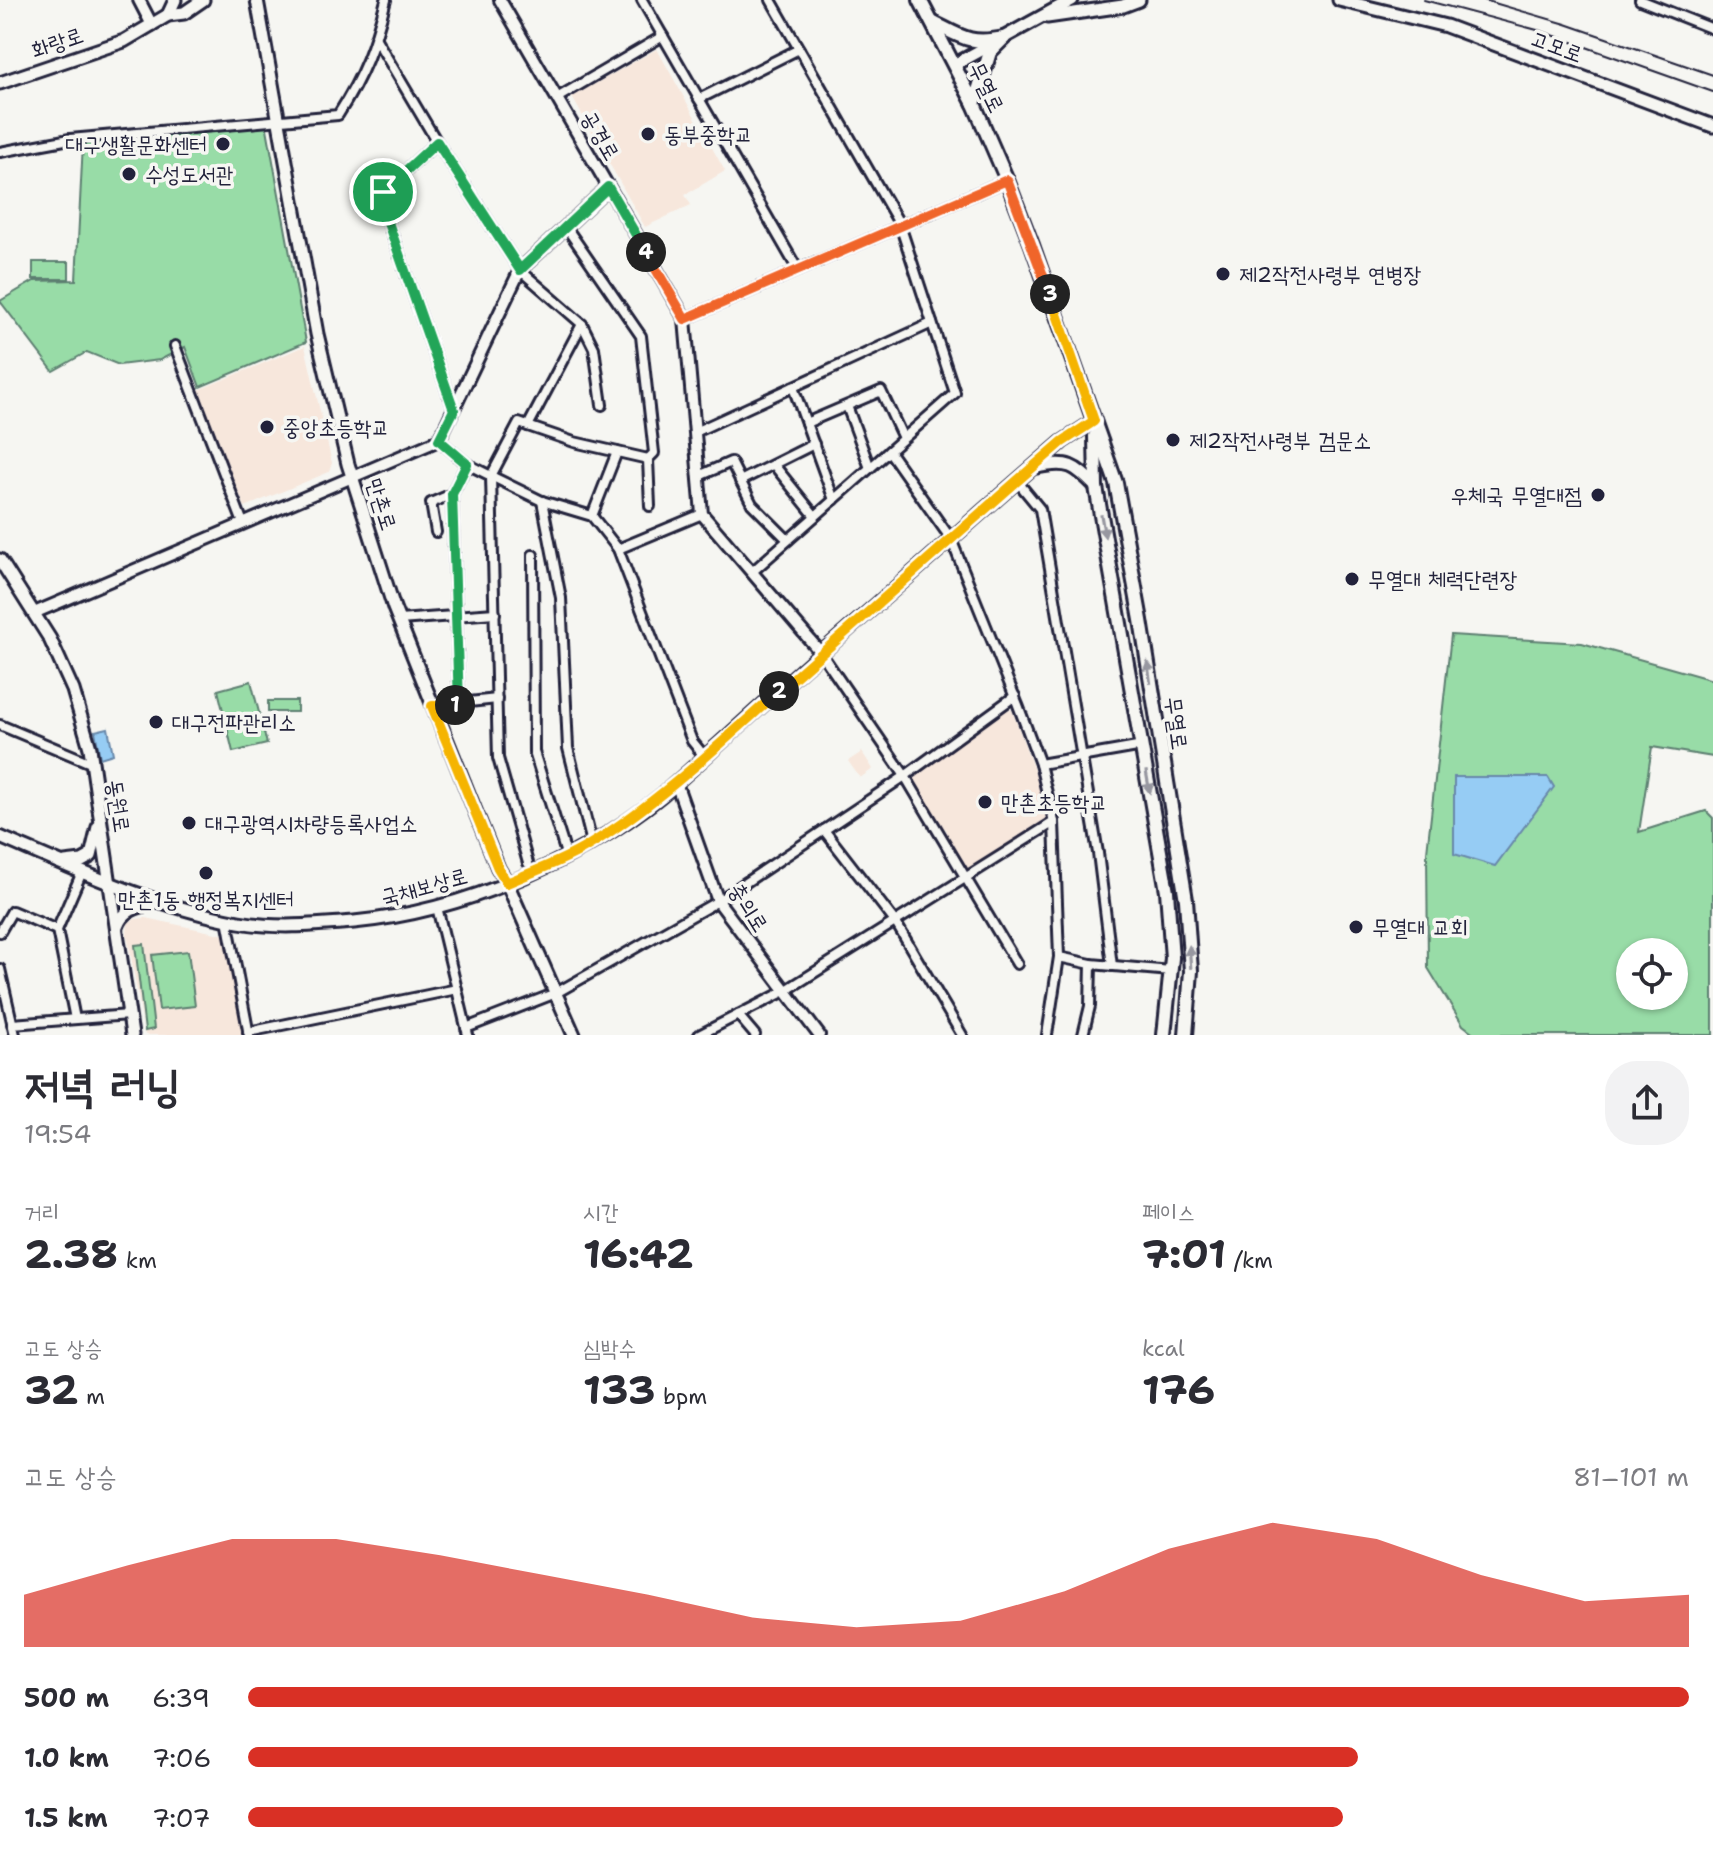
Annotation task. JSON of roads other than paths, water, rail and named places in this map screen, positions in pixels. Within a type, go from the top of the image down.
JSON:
[{"type":"main road","points":[[168,15],[175,0]]},
{"type":"main road","name":"화랑로","points":[[0,83],[124,41],[168,15],[184,13],[203,0]]},
{"type":"main road","name":"만촌로","points":[[257,0],[317,334],[352,475],[399,620],[432,706],[498,868],[574,1035]]},
{"type":"main road","name":"무열로","points":[[920,0],[974,104],[1007,180],[1116,483],[1186,900],[1191,971],[1186,1035]]},
{"type":"main road","points":[[1039,18],[1060,0]]},
{"type":"main road","points":[[954,65],[1072,0]]},
{"type":"main road","points":[[1039,18],[1123,6],[1139,0]]},
{"type":"main road","name":"고모로","points":[[1339,0],[1446,26],[1713,126]]},
{"type":"main road","points":[[932,22],[971,41],[1004,38]]},
{"type":"main road","points":[[974,104],[990,52],[1004,38]]},
{"type":"main road","name":"무열로","points":[[1094,421],[1096,487],[1167,891],[1171,971],[1165,1031]]},
{"type":"main road","name":"국채보상로","points":[[0,837],[82,872],[163,901],[255,924],[328,924],[392,918],[437,907],[507,883],[592,843],[676,783],[1062,442],[1094,421]]},
{"type":"main road","points":[[1032,468],[1065,463],[1083,473],[1096,487]]},
{"type":"main road","name":"동원로","points":[[0,560],[34,613],[73,690],[93,764],[132,1035]]},
{"type":"main road","points":[[62,863],[82,861],[91,856],[100,814]]},
{"type":"main road","points":[[116,931],[122,916],[128,911],[163,901]]},
{"type":"main road","points":[[1165,1031],[1186,1035]]},
{"type":"street","points":[[139,0],[152,25]]},
{"type":"street","points":[[0,152],[70,139],[338,115],[361,79],[386,0]]},
{"type":"street","name":"공경로","points":[[500,0],[685,319],[702,514]]},
{"type":"street","points":[[642,0],[798,270]]},
{"type":"street","points":[[752,572],[955,393],[900,225],[771,0]]},
{"type":"street","points":[[1640,0],[1713,29]]},
{"type":"street","points":[[557,98],[663,36]]},
{"type":"street","points":[[376,39],[437,142],[520,270],[582,324],[594,348],[602,405]]},
{"type":"street","points":[[699,99],[799,49]]},
{"type":"street","points":[[437,142],[383,192],[380,200],[454,410]]},
{"type":"street","points":[[685,319],[1007,180]]},
{"type":"street","points":[[34,613],[439,440],[520,270],[608,187]]},
{"type":"street","points":[[566,227],[641,336],[654,453],[648,459],[650,506]]},
{"type":"street","points":[[695,432],[932,323]]},
{"type":"street","points":[[528,426],[582,324]]},
{"type":"street","points":[[175,346],[243,523]]},
{"type":"street","points":[[793,387],[834,500]]},
{"type":"street","points":[[806,423],[881,391],[903,438]]},
{"type":"street","points":[[847,406],[870,468]]},
{"type":"street","points":[[528,863],[498,758],[491,476],[519,423],[574,442],[648,459]]},
{"type":"street","points":[[439,440],[467,464],[491,476],[542,501],[592,516],[618,549],[692,741],[705,757]]},
{"type":"street","points":[[740,481],[814,444]]},
{"type":"street","points":[[889,451],[951,539],[1040,764],[1054,822],[1059,957],[1047,1035]]},
{"type":"street","points":[[592,516],[617,452]]},
{"type":"street","points":[[699,476],[731,462],[752,504],[788,540]]},
{"type":"street","points":[[459,704],[452,494],[467,464]]},
{"type":"street","points":[[774,465],[815,516]]},
{"type":"street","points":[[1017,481],[1040,509],[1083,757],[1112,966]]},
{"type":"street","points":[[436,532],[431,503],[452,494]]},
{"type":"street","points":[[542,501],[561,598],[568,748],[592,843]]},
{"type":"street","points":[[618,549],[702,514],[821,653],[905,776],[1017,964]]},
{"type":"street","points":[[533,555],[534,752],[567,857]]},
{"type":"street","points":[[399,620],[495,613]]},
{"type":"street","points":[[437,907],[467,1031],[556,993],[718,901],[905,776],[1015,696]]},
{"type":"street","points":[[432,706],[497,699]]},
{"type":"street","points":[[0,725],[93,764]]},
{"type":"street","points":[[1040,764],[1143,746]]},
{"type":"street","name":"충의로","points":[[676,783],[718,901],[819,1035]]},
{"type":"street","points":[[699,1035],[785,991],[1054,822]]},
{"type":"street","points":[[824,830],[896,923],[962,1035]]},
{"type":"street","points":[[75,1019],[57,930],[82,872]]},
{"type":"street","points":[[0,932],[12,911],[57,930]]},
{"type":"street","points":[[227,919],[248,1033],[457,989]]},
{"type":"street","points":[[1059,957],[1091,964],[1171,971]]},
{"type":"street","points":[[1083,1035],[1090,1006],[1091,964]]},
{"type":"street","points":[[0,969],[15,1035]]},
{"type":"street","points":[[12,1024],[129,1015]]},
{"type":"street","points":[[738,1015],[755,1035]]},
{"type":"water","points":[[108,728],[113,754],[100,758],[95,731]]},
{"type":"water","points":[[1454,777],[1548,777],[1554,787],[1495,866],[1454,854]]},
{"type":"railway","points":[[1424,0],[1541,31],[1713,92]]},
{"type":"railway","points":[[1484,0],[1566,24],[1713,75]]},
{"type":"place","name":"동부중학교","points":[[648,134]]},
{"type":"place","name":"대구생활문화센터","points":[[223,144]]},
{"type":"place","name":"수성도서관","points":[[129,174]]},
{"type":"place","name":"제2작전사령부 연병장","points":[[1223,274]]},
{"type":"place","name":"중앙초등학교","points":[[267,427]]},
{"type":"place","name":"제2작전사령부 검문소","points":[[1173,440]]},
{"type":"place","name":"우체국 무열대점","points":[[1598,495]]},
{"type":"place","name":"무열대 체력단련장","points":[[1352,579]]},
{"type":"place","name":"대구전파관리소","points":[[156,722]]},
{"type":"place","name":"만촌초등학교","points":[[985,802]]},
{"type":"place","name":"대구광역시차량등록사업소","points":[[189,823]]},
{"type":"place","name":"만촌1동 행정복지센터","points":[[206,873]]},
{"type":"place","name":"무열대 교회","points":[[1356,927]]}]
